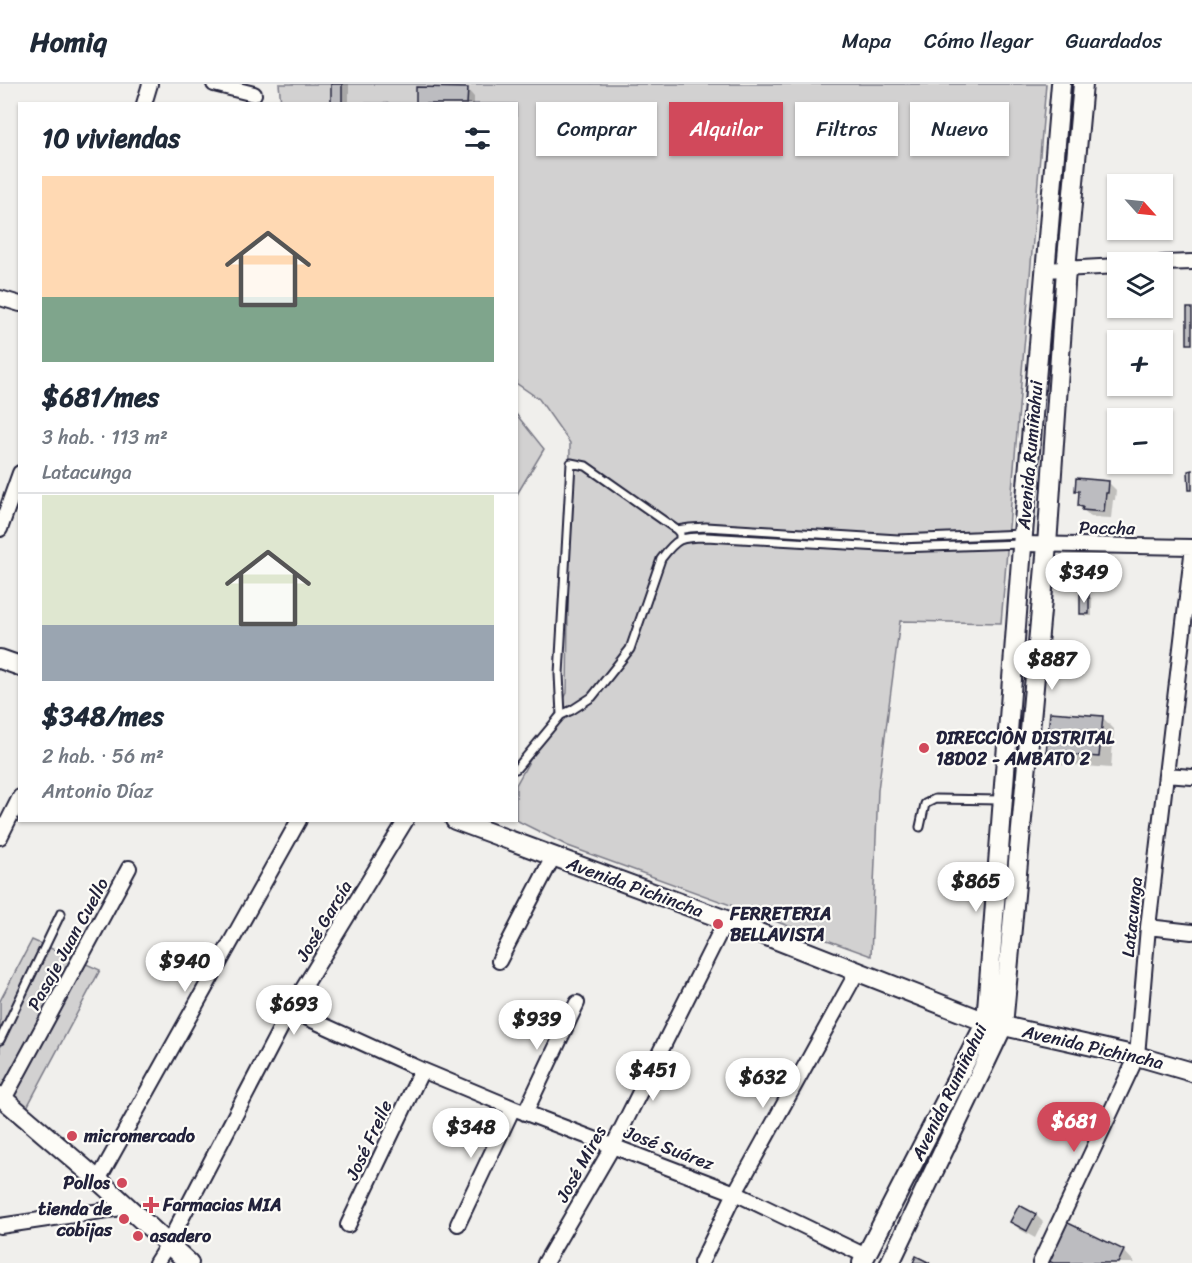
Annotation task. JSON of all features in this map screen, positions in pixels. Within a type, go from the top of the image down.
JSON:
[{"type":"main road","name":"Avenida Rumiñahui","points":[[864,1260],[994,1024],[1002,800],[1061,84]]},
{"type":"main road","name":"Avenida Rumiñahui","points":[[890,1263],[994,1024],[1047,545],[1066,269],[1083,84]]},
{"type":"main road","points":[[0,659],[18,665]]},
{"type":"main road","name":"Avenida Pichincha","points":[[460,822],[726,920],[994,1024],[1137,1056],[1192,1072]]},
{"type":"main road","points":[[2,1098],[98,1180],[189,1263]]},
{"type":"street","points":[[145,102],[150,84]]},
{"type":"street","points":[[214,84],[254,94]]},
{"type":"street","points":[[1173,263],[1192,262]]},
{"type":"street","points":[[1045,270],[1107,267]]},
{"type":"street","points":[[0,298],[18,303]]},
{"type":"street","points":[[0,529],[18,479]]},
{"type":"street","name":"Paccha","points":[[1022,539],[1047,545],[1192,547]]},
{"type":"street","name":"Latacunga","points":[[1040,1263],[1137,1056],[1148,927],[1166,775],[1186,662],[1192,555]]},
{"type":"street","points":[[1166,775],[1192,777]]},
{"type":"street","points":[[0,837],[18,801]]},
{"type":"street","points":[[98,1180],[298,822]]},
{"type":"street","name":"José García","points":[[156,1263],[290,1010],[405,822]]},
{"type":"street","points":[[500,961],[553,857]]},
{"type":"street","name":"Pasaje Juan Cuello","points":[[2,1098],[129,868]]},
{"type":"street","name":"José Mires","points":[[545,1263],[614,1146],[726,920]]},
{"type":"street","points":[[1148,927],[1192,933]]},
{"type":"street","points":[[701,1263],[735,1193],[857,972]]},
{"type":"street","points":[[458,1224],[577,1003]]},
{"type":"street","name":"José Suárez","points":[[290,1010],[519,1111],[735,1193],[864,1260]]},
{"type":"street","name":"José Freile","points":[[348,1225],[422,1070]]},
{"type":"street","points":[[0,1226],[128,1207]]},
{"type":"lane","points":[[561,715],[559,674],[571,463],[586,466],[677,530],[680,539]]},
{"type":"lane","points":[[677,530],[706,528],[898,538],[1022,539]]},
{"type":"lane","points":[[518,767],[561,715],[592,697],[630,649],[661,559],[680,539],[706,537],[898,548],[1022,539]]},
{"type":"lane","points":[[920,827],[925,804],[935,799],[1002,800]]},
{"type":"lane","points":[[0,1040],[61,913]]},
{"type":"shaded area","points":[[279,84],[1046,84],[1001,623],[900,621],[878,790],[871,956],[568,846],[518,821],[518,781],[567,693],[570,443],[539,399],[518,384],[518,102],[281,102]]},
{"type":"shaded area","points":[[518,416],[544,449],[518,493]]},
{"type":"shaded area","points":[[32,940],[100,970],[26,1109],[0,1089],[0,1001]]},
{"type":"building","points":[[331,84],[342,84],[342,102],[331,102]]},
{"type":"building","points":[[416,87],[468,88],[467,102],[416,102]]},
{"type":"building","points":[[1187,308],[1192,308],[1192,344],[1187,344]]},
{"type":"building","points":[[1192,470],[1192,490],[1189,490],[1188,471]]},
{"type":"building","points":[[1076,478],[1109,481],[1104,512],[1082,510],[1083,507],[1078,506],[1079,491],[1075,491]]},
{"type":"building","points":[[1080,594],[1089,594],[1089,614],[1080,614]]},
{"type":"building","points":[[1050,712],[1103,716],[1099,757],[1046,753]]},
{"type":"building","points":[[1019,1205],[1036,1214],[1027,1231],[1010,1222]]},
{"type":"building","points":[[1064,1221],[1124,1250],[1118,1263],[1053,1263],[1046,1260]]},
{"type":"building","points":[[916,1256],[930,1263],[913,1263]]},
{"type":"place","name":"DIRECCIÒN DISTRITAL 18D02 - AMBATO 2","points":[[924,748]]},
{"type":"place","name":"FERRETERIA BELLAVISTA","points":[[718,924]]},
{"type":"place","name":"micromercado","points":[[72,1136]]},
{"type":"place","name":"Pollos","points":[[122,1183]]},
{"type":"place","name":"Farmacias MIA","points":[[151,1205]]},
{"type":"place","name":"tienda de cobijas","points":[[124,1219]]},
{"type":"place","name":"asadero","points":[[138,1236]]}]
